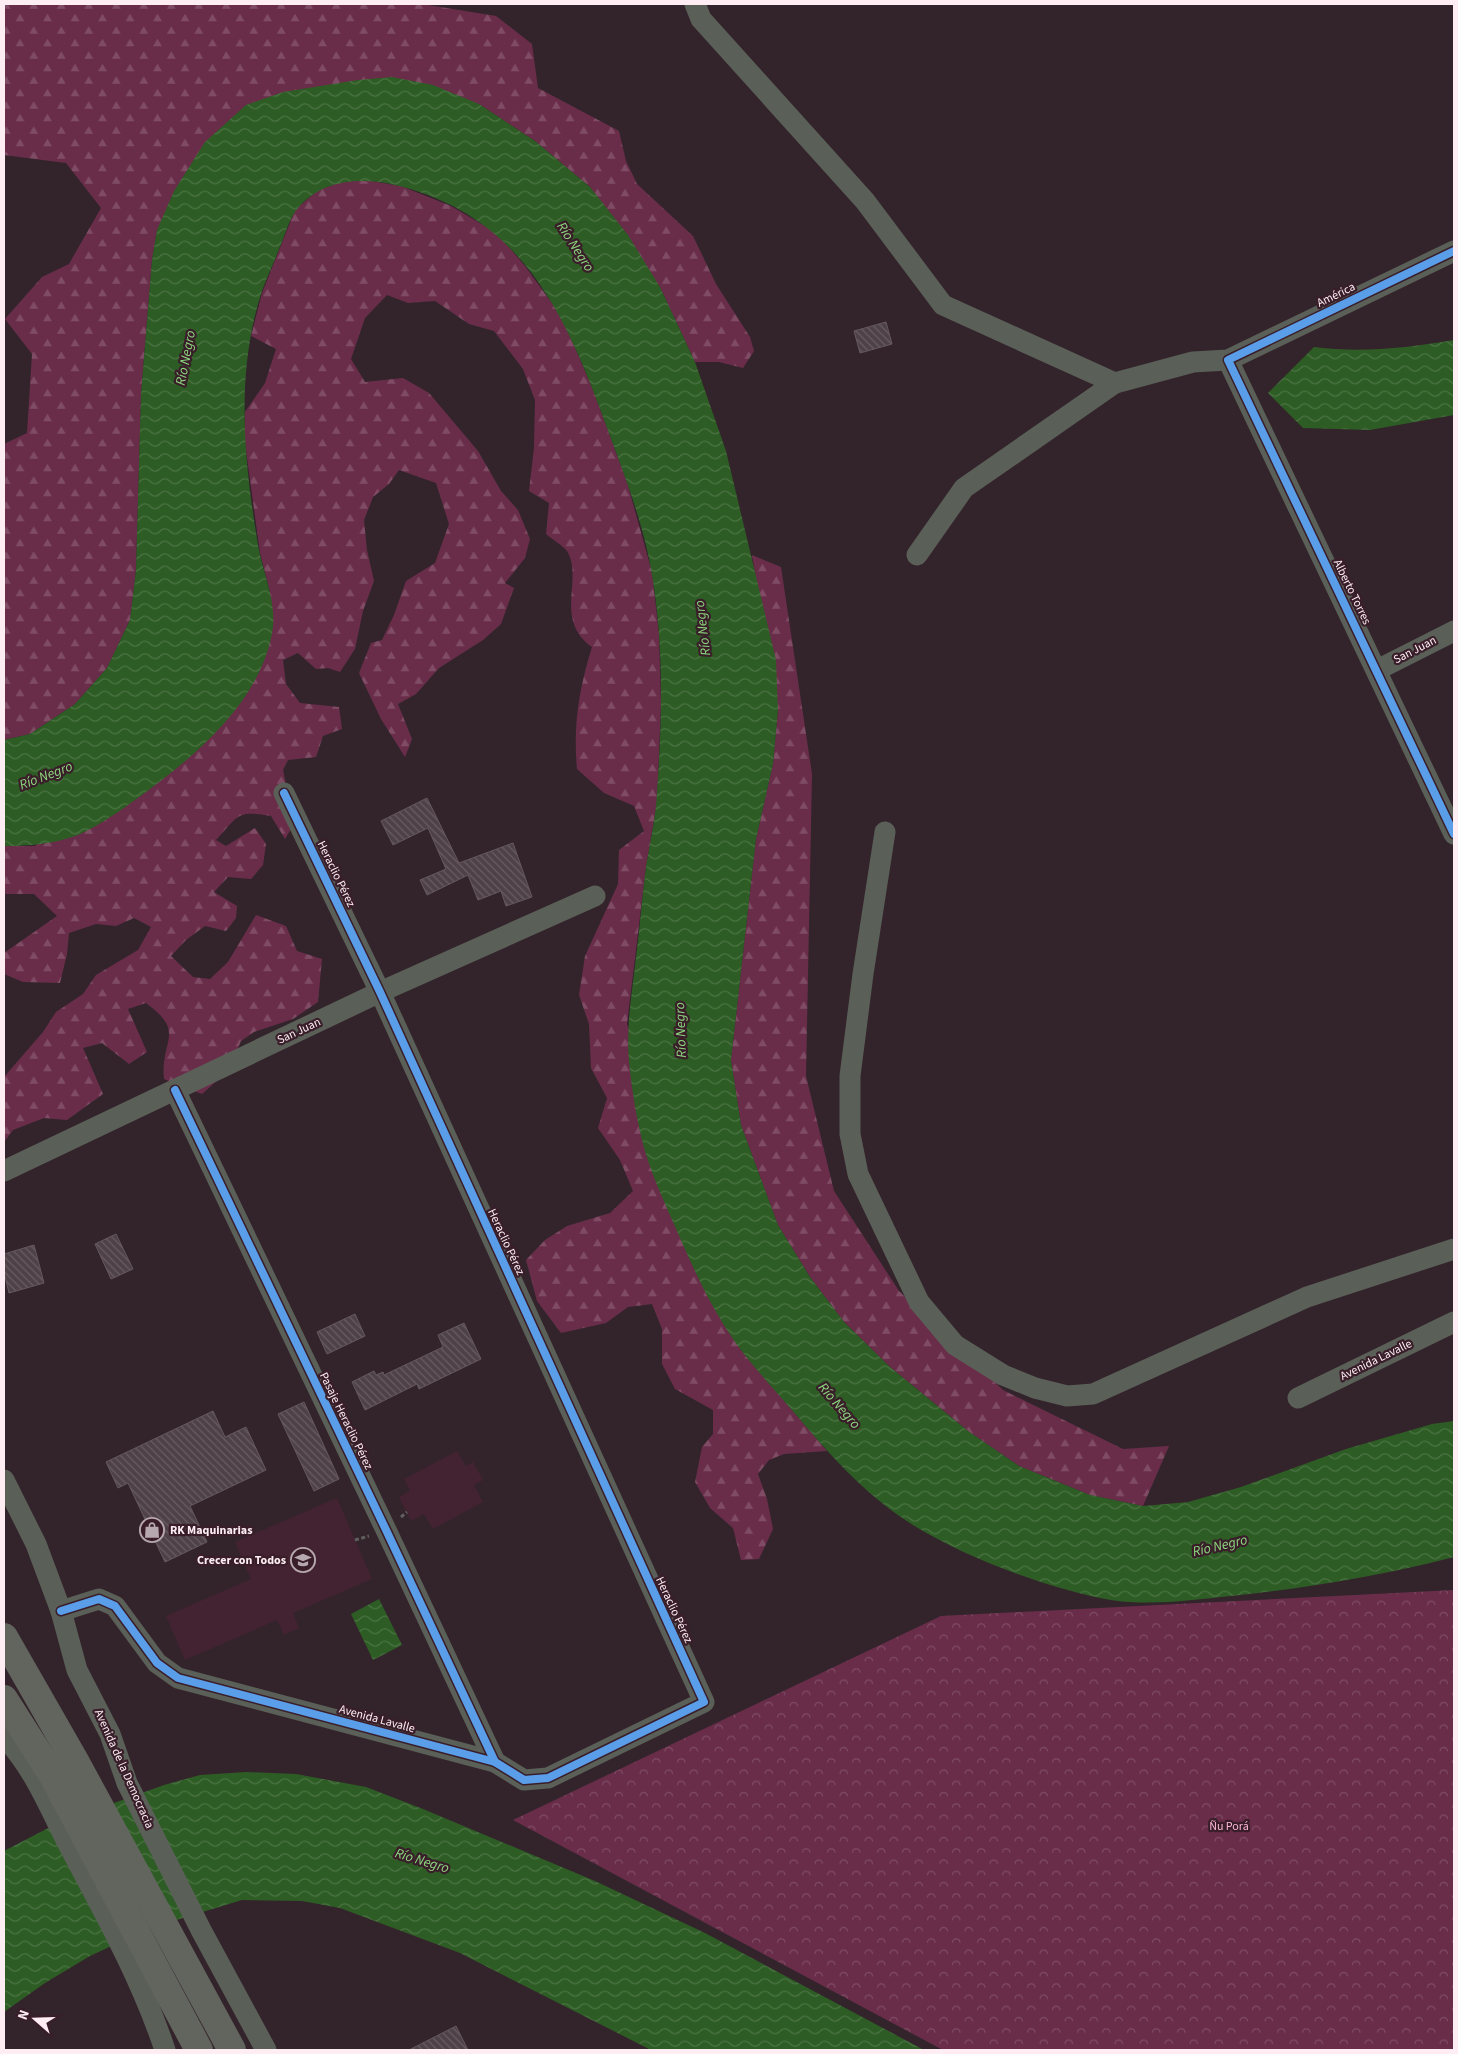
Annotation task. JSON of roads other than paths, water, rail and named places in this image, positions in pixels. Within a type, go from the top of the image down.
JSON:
[{"type":"highway","points":[[4,1637],[75,1761],[232,2050]]},
{"type":"highway","points":[[4,1699],[44,1779],[144,1966],[199,2050]]},
{"type":"street","points":[[695,4],[701,19],[865,201],[943,305],[1115,383]]},
{"type":"street","name":"América","points":[[1228,360],[1454,251]]},
{"type":"street","points":[[917,555],[964,488],[1115,383],[1193,362],[1228,360]]},
{"type":"street","name":"Alberto Torres","points":[[1228,360],[1454,834]]},
{"type":"street","name":"San Juan","points":[[1377,670],[1454,631]]},
{"type":"street","name":"Heraclio Pérez","points":[[284,793],[380,992],[704,1702]]},
{"type":"street","points":[[885,832],[863,974],[853,1057],[850,1134],[858,1174],[919,1302],[954,1345],[1003,1375],[1035,1388],[1067,1396],[1093,1394],[1307,1297],[1454,1249]]},
{"type":"street","name":"San Juan","points":[[4,1171],[380,992],[596,896]]},
{"type":"street","name":"Pasaje Heraclio Pérez","points":[[175,1090],[391,1540],[495,1762]]},
{"type":"street","name":"Avenida Lavalle","points":[[1298,1398],[1454,1322]]},
{"type":"street","name":"Avenida de la Democracia","points":[[4,1480],[36,1544],[61,1611],[77,1670],[110,1734],[127,1783],[201,1930],[266,2050]]},
{"type":"street","name":"Avenida Lavalle","points":[[61,1611],[99,1599],[115,1606],[157,1663],[178,1678],[495,1762],[524,1780],[548,1778],[704,1702]]},
{"type":"street","points":[[4,1737],[44,1779]]},
{"type":"street","points":[[144,1966],[165,2050]]},
{"type":"water","name":"Río Negro","points":[[392,77],[433,85],[479,104],[535,141],[590,187],[628,235],[660,287],[695,362],[726,451],[776,660],[778,710],[773,764],[756,839],[731,1060],[741,1125],[778,1225],[810,1277],[844,1322],[890,1367],[968,1431],[1019,1466],[1090,1495],[1143,1506],[1188,1502],[1241,1487],[1346,1449],[1432,1424],[1454,1421],[1454,1557],[1371,1576],[1259,1593],[1186,1601],[1126,1602],[1061,1588],[1009,1571],[958,1549],[913,1525],[882,1503],[841,1465],[815,1437],[744,1354],[704,1290],[658,1187],[642,1140],[630,1073],[628,1035],[630,1009],[646,867],[656,801],[661,713],[657,607],[646,544],[629,489],[594,394],[578,353],[558,315],[536,279],[510,248],[478,221],[440,200],[395,185],[369,181],[343,183],[319,191],[308,198],[292,217],[262,291],[248,353],[245,385],[246,449],[253,513],[260,556],[272,600],[273,623],[265,659],[239,705],[222,726],[183,763],[103,822],[78,835],[60,841],[4,846],[4,740],[30,734],[75,704],[107,668],[130,620],[136,570],[141,394],[152,260],[157,230],[174,191],[205,142],[246,105],[283,92],[358,80]]},
{"type":"water","points":[[1454,340],[1454,415],[1370,430],[1303,428],[1268,393],[1314,347],[1367,350]]},
{"type":"water","points":[[379,1599],[402,1645],[373,1660],[351,1614]]},
{"type":"water","name":"Río Negro","points":[[246,1772],[296,1774],[366,1787],[423,1809],[595,1881],[705,1933],[924,2050],[651,2050],[460,1953],[340,1908],[302,1901],[242,1900],[150,1928],[90,1956],[45,1983],[4,2012],[4,1851],[56,1824],[164,1785],[200,1775]]},
{"type":"place","name":"RK Maquinarias","points":[[152,1530]]},
{"type":"place","name":"Crecer con Todos","points":[[303,1560]]},
{"type":"park label","name":"Ñu Porá","points":[[1229,1826]]}]
